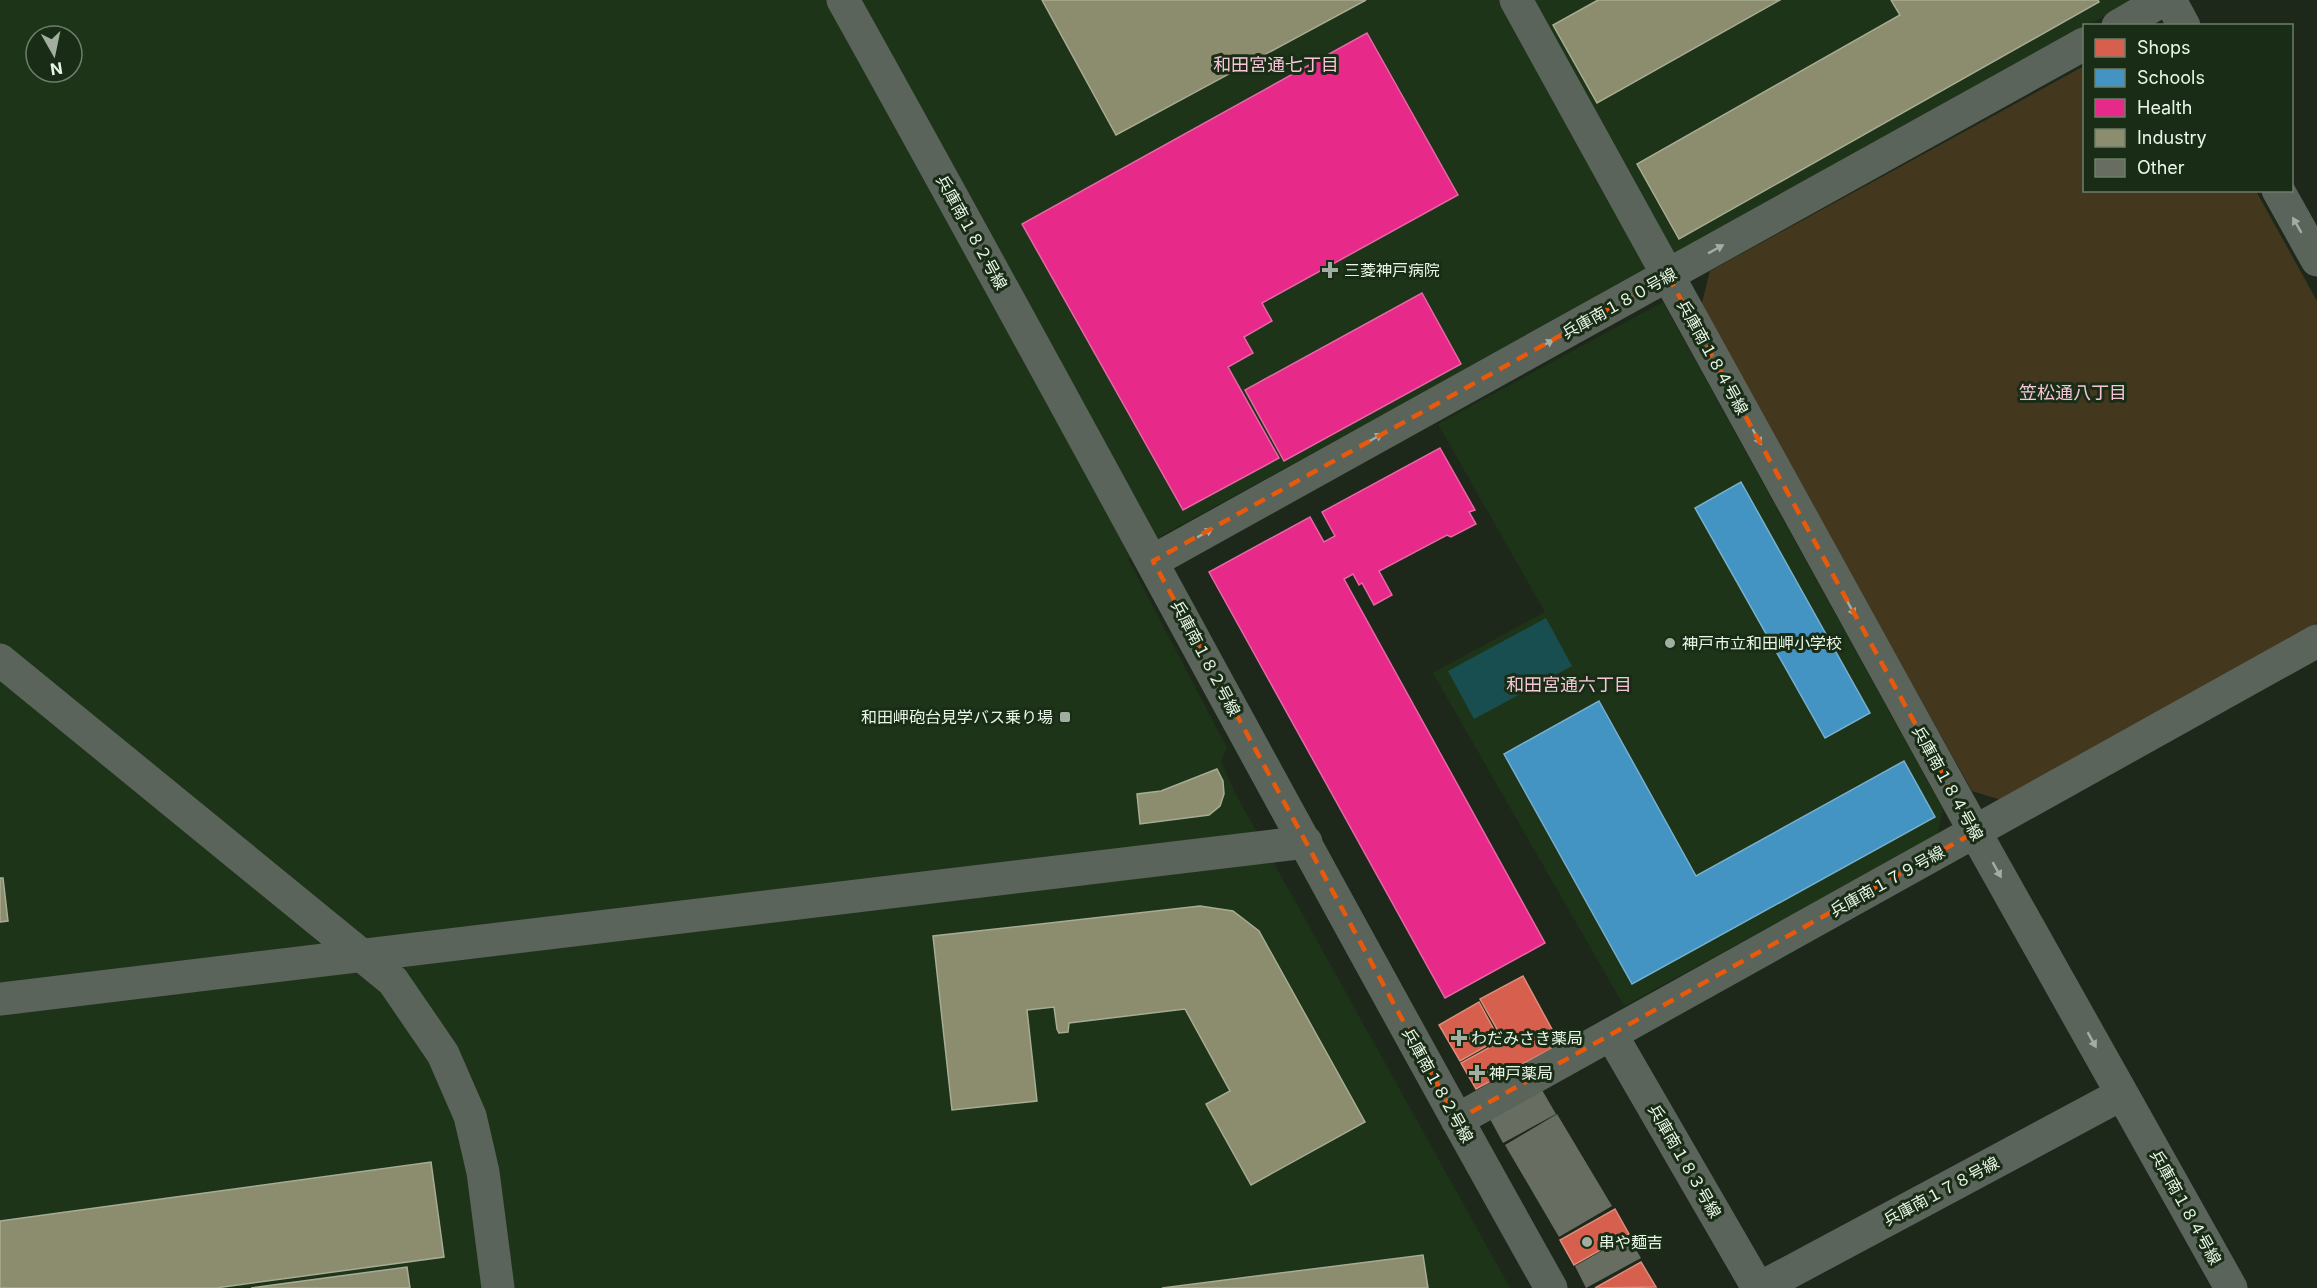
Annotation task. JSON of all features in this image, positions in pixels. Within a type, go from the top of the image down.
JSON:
[{"type":"street","name":"兵庫南１８４号線","points":[[1515,0],[2231,1288]]},
{"type":"street","points":[[2121,24],[2163,0]]},
{"type":"street","points":[[2170,0],[2183,24]]},
{"type":"street","name":"兵庫南１８２号線","points":[[855,10],[1456,1120],[1551,1288]]},
{"type":"street","name":"兵庫南１８０号線","points":[[1153,561],[2083,45]]},
{"type":"street","points":[[2279,192],[2317,260]]},
{"type":"street","name":"兵庫南１７９号線","points":[[1456,1120],[2317,642]]},
{"type":"street","points":[[0,660],[393,981],[443,1054],[470,1116],[483,1172],[498,1288]]},
{"type":"street","points":[[0,999],[1306,842]]},
{"type":"street","name":"兵庫南１８３号線","points":[[1611,1034],[1759,1288]]},
{"type":"street","name":"兵庫南１７８号線","points":[[1759,1288],[2122,1094]]},
{"type":"highlighted area","points":[[1668,276],[1975,832],[1457,1120],[1153,561]]},
{"type":"shaded area","points":[[0,0],[2134,0],[2090,24],[2083,24],[2083,29],[1636,277],[1166,533],[1128,559],[1227,748],[1221,761],[1235,793],[1510,1288],[0,1288]]},
{"type":"shaded area","points":[[2083,67],[2083,192],[2257,192],[2317,301],[2317,623],[2001,800],[1972,791],[1701,307],[1710,271]]},
{"type":"shaded area","name":"神戸市立和田岬小学校","points":[[1663,302],[1943,809],[1937,836],[1624,1006],[1433,673],[1545,612],[1438,424]]},
{"type":"water","points":[[1546,618],[1572,666],[1474,719],[1448,671]]},
{"type":"building: Shops","points":[[1523,976],[1560,1044],[1476,1089],[1461,1063],[1503,1040],[1480,999]]},
{"type":"building: Shops","points":[[1479,1002],[1499,1039],[1460,1061],[1439,1025]]},
{"type":"building: Shops","points":[[1615,1209],[1629,1234],[1574,1265],[1560,1240]]},
{"type":"building: Shops","points":[[1641,1262],[1656,1287],[1595,1288]]},
{"type":"building: Schools","points":[[1741,482],[1870,713],[1825,738],[1695,508]]},
{"type":"building: Schools","points":[[1599,701],[1696,876],[1904,761],[1935,817],[1632,984],[1504,754]]},
{"type":"building: Health","points":[[1367,33],[1458,195],[1262,303],[1272,321],[1244,337],[1253,353],[1228,367],[1279,458],[1183,510],[1022,224]]},
{"type":"building: Health","points":[[1422,293],[1461,364],[1284,461],[1245,390]]},
{"type":"building: Health","points":[[1440,448],[1475,510],[1469,512],[1476,524],[1451,537],[1447,535],[1379,571],[1392,595],[1374,605],[1362,583],[1359,585],[1353,574],[1344,579],[1545,943],[1445,998],[1209,572],[1310,517],[1324,542],[1335,536],[1322,512]]},
{"type":"building: Industry","points":[[1042,0],[1366,0],[1116,135]]},
{"type":"building: Industry","points":[[1598,0],[1780,0],[1597,103],[1553,25]]},
{"type":"building: Industry","points":[[1891,0],[2098,0],[2099,2],[1679,239],[1637,164],[1900,15]]},
{"type":"building: Industry","points":[[1217,769],[1223,781],[1224,794],[1220,806],[1209,815],[1140,824],[1137,794],[1161,791]]},
{"type":"building: Industry","points":[[0,878],[3,878],[8,921],[0,922]]},
{"type":"building: Industry","points":[[1200,906],[1233,911],[1259,931],[1365,1122],[1251,1185],[1206,1104],[1230,1091],[1185,1009],[1069,1023],[1068,1032],[1059,1033],[1054,1007],[1027,1010],[1037,1101],[952,1110],[933,936]]},
{"type":"building: Industry","points":[[431,1162],[444,1257],[216,1288],[0,1288],[0,1221]]},
{"type":"building: Industry","points":[[1423,1255],[1428,1288],[1162,1288]]},
{"type":"building: Industry","points":[[407,1267],[410,1288],[251,1288]]},
{"type":"building: Other","points":[[1542,1090],[1556,1114],[1503,1143],[1490,1119]]},
{"type":"building: Other","points":[[1557,1114],[1612,1206],[1559,1237],[1505,1145]]},
{"type":"building: Other","points":[[1628,1236],[1641,1258],[1586,1288],[1575,1266]]},
{"type":"place","name":"三菱神戸病院","points":[[1330,270]]},
{"type":"place","name":"神戸市立和田岬小学校","points":[[1670,643]]},
{"type":"place","name":"和田岬砲台見学バス乗り場","points":[[1065,717]]},
{"type":"place","name":"わだみさき薬局","points":[[1459,1038]]},
{"type":"place","name":"神戸薬局","points":[[1477,1073]]},
{"type":"place","name":"串や麺吉","points":[[1587,1242]]},
{"type":"district","name":"和田宮通七丁目","points":[[1276,65]]},
{"type":"district","name":"笠松通八丁目","points":[[2073,393]]},
{"type":"district","name":"和田宮通六丁目","points":[[1569,685]]}]
